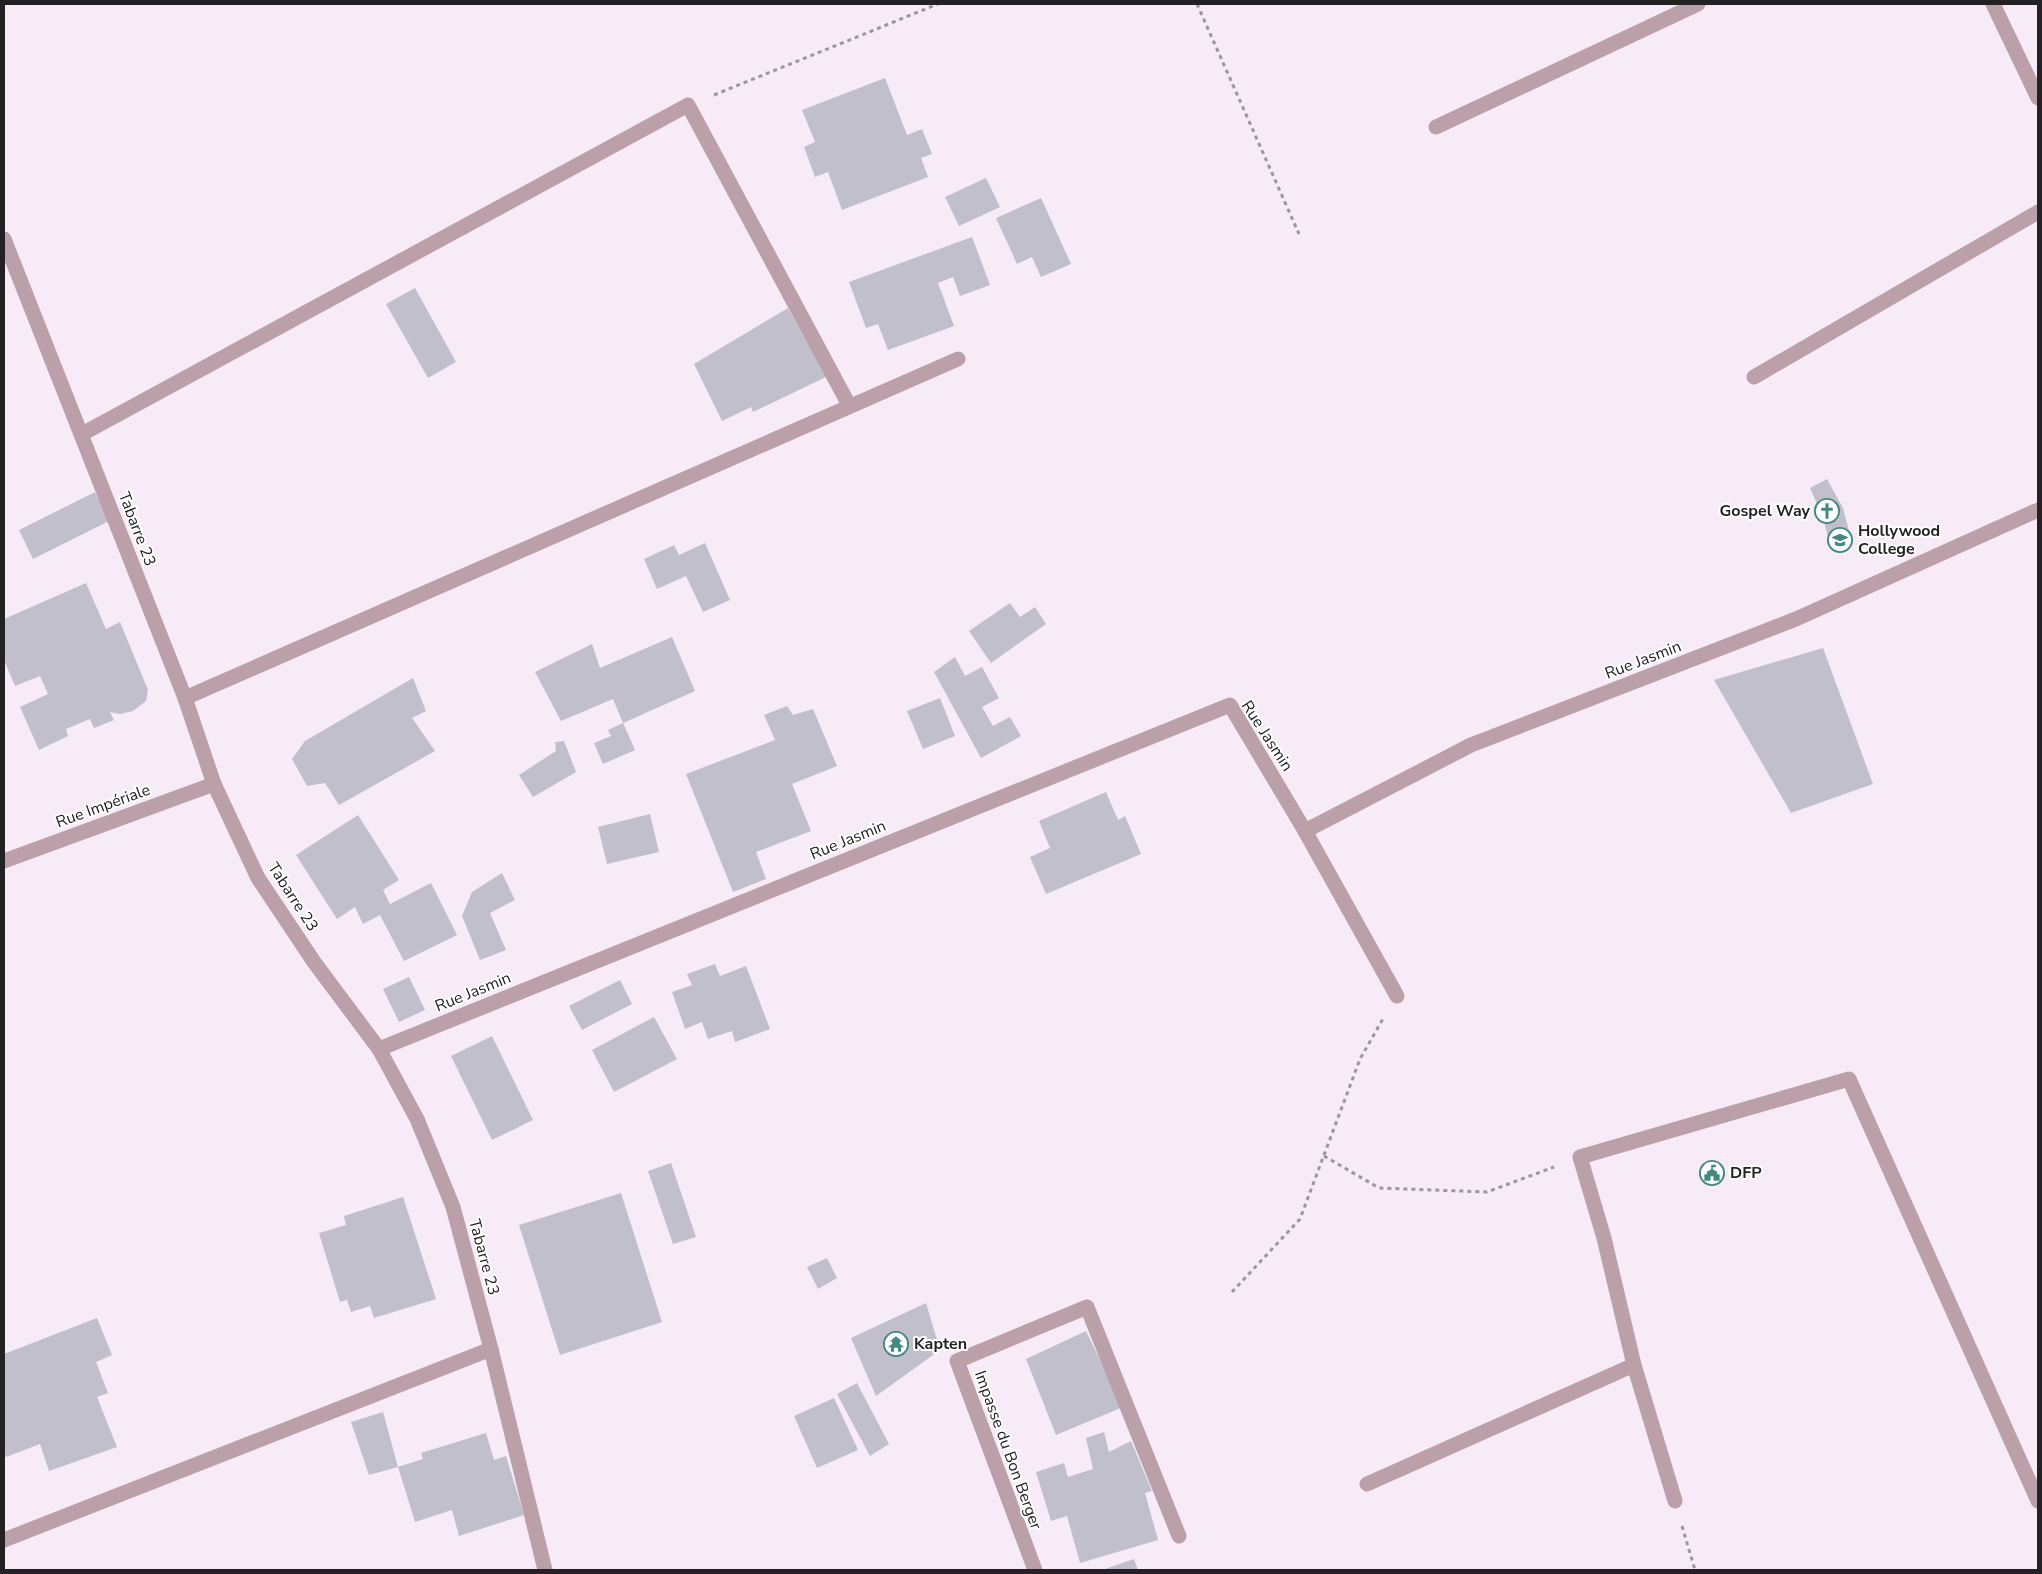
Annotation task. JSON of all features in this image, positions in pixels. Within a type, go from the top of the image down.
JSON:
[{"type":"street","points":[[1436,127],[1698,4]]},
{"type":"street","points":[[1993,4],[2038,98]]},
{"type":"street","points":[[82,434],[688,105],[849,405]]},
{"type":"street","points":[[1754,377],[2038,212]]},
{"type":"street","name":"Tabarre 23","points":[[4,239],[185,698],[214,784],[258,878],[314,962],[378,1049],[417,1119],[453,1208],[491,1349],[545,1570]]},
{"type":"street","points":[[185,698],[849,405],[958,359]]},
{"type":"street","name":"Rue Jasmin","points":[[378,1049],[1230,705],[1305,831],[1471,745],[1796,619],[2038,510]]},
{"type":"street","name":"Rue Impériale","points":[[4,861],[214,784]]},
{"type":"street","points":[[1305,831],[1397,996]]},
{"type":"street","points":[[1675,1501],[1634,1365],[1604,1238],[1580,1157],[1850,1079],[2038,1501]]},
{"type":"street","name":"Impasse du Bon Berger","points":[[1035,1570],[956,1361],[1087,1308],[1179,1536]]},
{"type":"street","points":[[4,1540],[491,1349]]},
{"type":"street","points":[[1367,1484],[1634,1365]]},
{"type":"path","points":[[688,105],[938,4]]},
{"type":"path","points":[[1196,4],[1299,234]]},
{"type":"path","points":[[1232,1292],[1300,1218],[1360,1059],[1397,996]]},
{"type":"path","points":[[1323,1155],[1379,1188],[1487,1192],[1580,1157]]},
{"type":"path","points":[[1675,1501],[1695,1569],[1699,1570]]},
{"type":"building","points":[[885,78],[907,135],[922,129],[932,154],[921,158],[928,177],[842,210],[828,172],[815,177],[804,147],[815,142],[802,110]]},
{"type":"building","points":[[986,178],[1000,207],[959,226],[945,197]]},
{"type":"building","points":[[1041,198],[1071,264],[1041,277],[1032,257],[1017,264],[996,218]]},
{"type":"building","points":[[972,237],[990,285],[960,296],[953,277],[938,283],[954,326],[888,350],[878,324],[866,328],[849,282]]},
{"type":"building","points":[[415,288],[456,362],[428,378],[386,304]]},
{"type":"building","points":[[788,308],[826,377],[753,412],[751,407],[722,421],[694,364]]},
{"type":"building","points":[[1827,479],[1843,508],[1852,542],[1831,547],[1823,518],[1810,488]]},
{"type":"building","points":[[95,492],[109,521],[33,559],[19,530]]},
{"type":"building","points":[[705,543],[730,600],[703,612],[686,576],[657,589],[644,559],[674,545],[679,555]]},
{"type":"building","points":[[86,583],[106,629],[120,622],[148,690],[146,701],[133,711],[120,714],[110,712],[114,720],[94,728],[90,719],[66,729],[68,736],[39,750],[20,707],[48,694],[40,676],[15,686],[4,660],[4,619]]},
{"type":"building","points":[[1010,603],[1020,617],[1035,607],[1046,624],[991,663],[969,631]]},
{"type":"building","points":[[672,637],[695,691],[623,723],[613,699],[561,721],[535,672],[592,644],[600,668]]},
{"type":"building","points":[[1823,648],[1873,784],[1791,813],[1714,680]]},
{"type":"building","points":[[955,657],[965,676],[982,667],[999,698],[982,707],[993,726],[1010,717],[1021,736],[981,758],[934,672]]},
{"type":"building","points":[[413,678],[426,711],[412,718],[435,751],[339,805],[325,783],[307,786],[292,759],[305,741]]},
{"type":"building","points":[[940,698],[955,736],[923,749],[907,711]]},
{"type":"building","points":[[787,706],[793,715],[813,709],[837,766],[792,784],[811,831],[756,852],[766,879],[733,892],[686,774],[775,740],[764,715]]},
{"type":"building","points":[[623,723],[635,750],[603,764],[594,743],[611,736],[608,730]]},
{"type":"building","points":[[564,741],[576,772],[533,797],[519,775],[556,751],[555,742]]},
{"type":"building","points":[[1106,792],[1118,820],[1125,816],[1141,854],[1046,894],[1030,857],[1050,848],[1039,821]]},
{"type":"building","points":[[650,814],[659,852],[607,864],[598,827]]},
{"type":"building","points":[[358,815],[399,880],[383,890],[390,904],[431,883],[457,935],[404,961],[380,915],[363,924],[355,907],[337,919],[296,855]]},
{"type":"building","points":[[502,873],[515,900],[490,913],[506,950],[480,960],[462,916],[472,892]]},
{"type":"building","points":[[715,964],[720,976],[746,966],[770,1029],[735,1042],[732,1031],[708,1039],[702,1022],[685,1029],[672,992],[692,985],[687,974]]},
{"type":"building","points":[[409,977],[425,1010],[399,1022],[383,989]]},
{"type":"building","points":[[620,980],[632,1004],[582,1030],[569,1006]]},
{"type":"building","points":[[654,1017],[677,1059],[614,1092],[592,1050]]},
{"type":"building","points":[[492,1036],[533,1120],[492,1140],[451,1056]]},
{"type":"building","points":[[671,1163],[696,1237],[673,1244],[648,1171]]},
{"type":"building","points":[[621,1193],[662,1322],[560,1355],[519,1225]]},
{"type":"building","points":[[403,1197],[436,1299],[374,1318],[370,1306],[351,1312],[347,1300],[340,1302],[319,1233],[346,1225],[344,1216]]},
{"type":"building","points":[[827,1258],[837,1278],[818,1289],[807,1267]]},
{"type":"building","name":"Kapten","points":[[926,1303],[940,1350],[876,1396],[851,1338]]},
{"type":"building","points":[[97,1318],[112,1355],[96,1362],[108,1393],[97,1397],[117,1447],[49,1471],[40,1444],[6,1457],[4,1450],[4,1354]]},
{"type":"building","points":[[1086,1331],[1123,1407],[1056,1435],[1026,1359]]},
{"type":"building","points":[[857,1383],[889,1444],[870,1456],[837,1394]]},
{"type":"building","points":[[834,1398],[858,1450],[817,1468],[794,1416]]},
{"type":"building","points":[[383,1412],[398,1467],[369,1475],[351,1422]]},
{"type":"building","points":[[1104,1432],[1109,1452],[1131,1441],[1152,1491],[1145,1493],[1158,1540],[1080,1563],[1067,1516],[1051,1521],[1036,1472],[1064,1463],[1068,1477],[1093,1469],[1086,1438]]},
{"type":"building","points":[[486,1433],[494,1460],[506,1456],[524,1515],[459,1536],[452,1510],[415,1522],[398,1467],[423,1459],[421,1453]]},
{"type":"building","points":[[1134,1559],[1138,1570],[1102,1570]]},
{"type":"place","name":"Gospel Way","points":[[1827,511]]},
{"type":"place","name":"Hollywood College","points":[[1840,540]]},
{"type":"place","name":"DFP","points":[[1712,1173]]},
{"type":"place","name":"Kapten","points":[[896,1344]]}]
